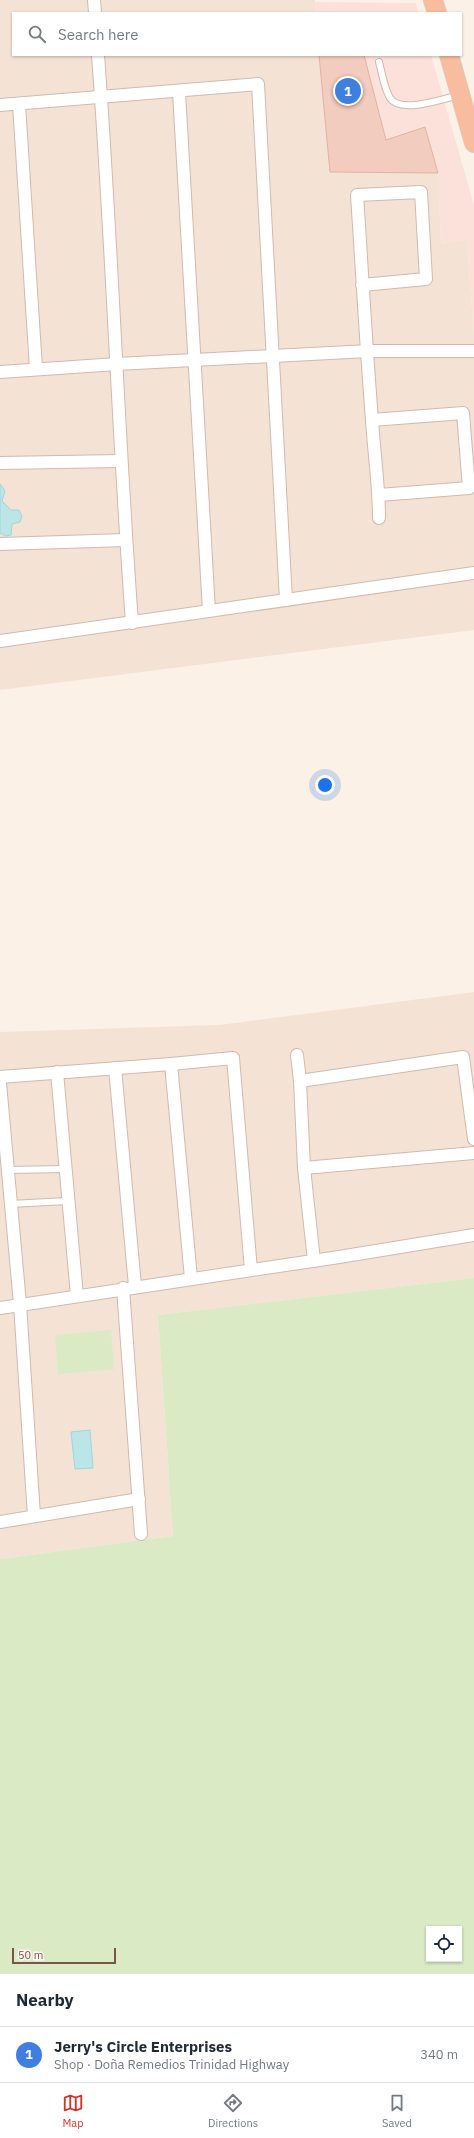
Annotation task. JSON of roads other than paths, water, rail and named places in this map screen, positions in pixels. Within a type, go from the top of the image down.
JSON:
[{"type":"highway","points":[[433,0],[436,12]]},
{"type":"highway","points":[[449,56],[460,95],[470,117],[474,143]]},
{"type":"street","points":[[94,0],[95,12]]},
{"type":"street","points":[[98,56],[117,364],[120,461],[132,623]]},
{"type":"street","points":[[0,105],[179,92],[258,84],[286,600]]},
{"type":"street","points":[[179,92],[196,360],[209,611]]},
{"type":"street","points":[[19,104],[36,369]]},
{"type":"street","points":[[362,285],[426,279],[421,192],[357,194],[362,285],[379,496],[379,518]]},
{"type":"street","points":[[0,372],[117,364],[368,351],[474,351]]},
{"type":"street","points":[[372,420],[463,413],[469,488],[379,496]]},
{"type":"street","points":[[0,463],[120,461]]},
{"type":"street","points":[[0,544],[126,540]]},
{"type":"street","points":[[0,641],[474,573]]},
{"type":"street","points":[[297,1055],[300,1082],[304,1168],[314,1261]]},
{"type":"street","points":[[300,1082],[463,1057],[474,1139]]},
{"type":"street","points":[[0,1077],[233,1058],[251,1270]]},
{"type":"street","points":[[171,1064],[191,1278]]},
{"type":"street","points":[[115,1068],[129,1287],[141,1534]]},
{"type":"street","points":[[58,1072],[77,1296]]},
{"type":"street","points":[[0,1083],[20,1304],[34,1516]]},
{"type":"street","points":[[304,1168],[474,1153]]},
{"type":"street","points":[[0,1308],[129,1287],[314,1261],[474,1235]]},
{"type":"street","points":[[0,1522],[139,1499]]},
{"type":"lane","points":[[379,62],[390,99],[397,104],[407,107],[460,95]]},
{"type":"lane","points":[[7,1170],[66,1169]]},
{"type":"lane","points":[[10,1204],[68,1201]]},
{"type":"water","points":[[0,484],[5,491],[2,501],[11,510],[19,510],[22,516],[20,522],[12,524],[11,535],[6,536],[0,533]]},
{"type":"water","points":[[90,1430],[93,1468],[75,1469],[71,1432]]},
{"type":"place","name":"Jerry's Circle Enterprises","points":[[348,91]]}]
